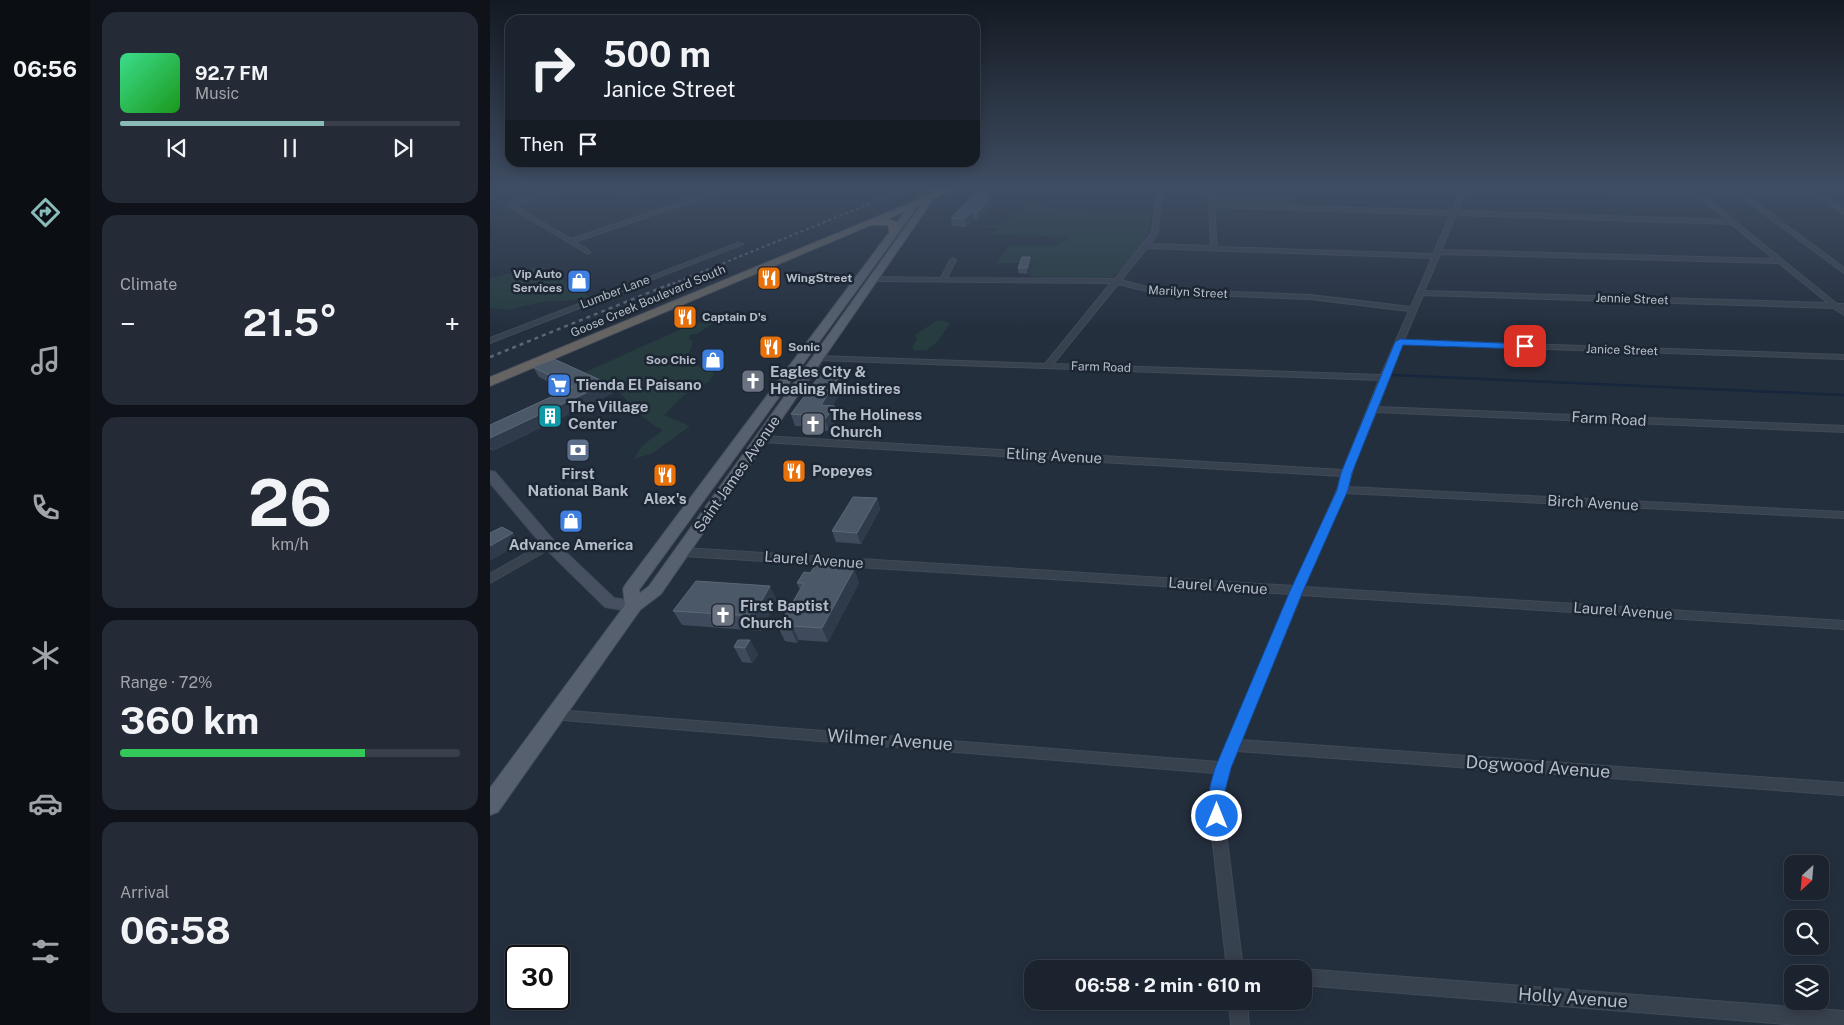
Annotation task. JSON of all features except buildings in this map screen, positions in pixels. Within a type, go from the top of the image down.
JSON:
[{"type":"highway","points":[[490,372],[818,235]]},
{"type":"highway","name":"Goose Creek Boulevard South","points":[[490,382],[840,235]]},
{"type":"main road","name":"Saint James Avenue","points":[[634,606],[631,589],[892,235]]},
{"type":"main road","name":"Saint James Avenue","points":[[490,805],[634,606],[655,590],[874,279],[900,235]]},
{"type":"main road","points":[[816,338],[819,339],[820,343],[814,353],[818,358]]},
{"type":"main road","points":[[761,439],[755,436],[763,412]]},
{"type":"main road","points":[[490,476],[549,544],[610,603],[634,606]]},
{"type":"street","points":[[561,235],[588,252]]},
{"type":"street","points":[[572,241],[590,235]]},
{"type":"street","points":[[1048,365],[1153,235]]},
{"type":"street","points":[[1213,235],[1214,248]]},
{"type":"street","points":[[1234,960],[1215,799],[1223,768],[1297,591],[1342,490],[1346,473],[1374,409],[1384,378],[1445,235]]},
{"type":"street","points":[[1747,235],[1844,313]]},
{"type":"street","points":[[1795,235],[1844,271]]},
{"type":"street","name":"Lumber Lane","points":[[490,342],[740,244]]},
{"type":"street","points":[[1146,246],[1438,254],[1778,260]]},
{"type":"street","points":[[944,278],[953,260]]},
{"type":"street","name":"Marilyn Street","points":[[874,279],[944,278],[1115,281],[1154,291],[1310,297],[1413,310]]},
{"type":"street","name":"Jennie Street","points":[[1421,293],[1844,306]]},
{"type":"street","name":"Janice Street","points":[[1400,342],[1844,357]]},
{"type":"street","name":"Farm Road","points":[[818,358],[1384,378]]},
{"type":"street","name":"Farm Road","points":[[1374,409],[1844,429]]},
{"type":"street","name":"Etling Avenue","points":[[761,439],[1346,473]]},
{"type":"street","name":"Birch Avenue","points":[[1342,490],[1844,515]]},
{"type":"street","points":[[490,579],[549,544]]},
{"type":"street","name":"Laurel Avenue","points":[[682,552],[1844,625]]},
{"type":"street","name":"Wilmer Avenue","points":[[556,715],[1223,768]]},
{"type":"street","name":"Dogwood Avenue","points":[[1232,745],[1844,790]]},
{"type":"street","name":"Holly Avenue","points":[[1312,978],[1844,1020]]},
{"type":"street","points":[[1239,1010],[1240,1025]]},
{"type":"green space","points":[[1014,235],[1146,235],[1143,243],[1118,273],[1106,279],[1033,277],[1028,274],[1034,263],[997,263],[1009,246],[1054,246],[1071,237]]},
{"type":"green space","points":[[541,266],[590,297],[565,301],[547,301],[508,310],[490,308],[490,278]]},
{"type":"green space","points":[[714,318],[715,322],[697,334],[690,335],[689,339],[693,341],[687,361],[714,373],[710,381],[684,395],[664,415],[690,426],[653,453],[634,459],[642,446],[663,430],[645,418],[617,391],[581,374],[681,329]]},
{"type":"green space","points":[[936,321],[945,321],[950,324],[937,342],[927,350],[914,350],[912,347],[917,339],[915,335]]},
{"type":"waterway","points":[[1393,375],[1844,395]]},
{"type":"railway","points":[[667,286],[793,235]]},
{"type":"railway","points":[[490,357],[670,284]]},
{"type":"place","name":"WingStreet","points":[[769,278]]},
{"type":"place","name":"Vip Auto Services","points":[[579,281]]},
{"type":"place","name":"Captain D's","points":[[685,317]]},
{"type":"place","name":"Sonic","points":[[771,347]]},
{"type":"place","name":"Soo Chic","points":[[713,360]]},
{"type":"place","name":"Eagles City & Healing Ministires","points":[[753,381]]},
{"type":"place","name":"Tienda El Paisano","points":[[559,385]]},
{"type":"place","name":"The Village Center","points":[[550,416]]},
{"type":"place","name":"The Holiness Church","points":[[813,424]]},
{"type":"place","name":"First National Bank","points":[[578,450]]},
{"type":"place","name":"Popeyes","points":[[794,471]]},
{"type":"place","name":"Alex's","points":[[665,475]]},
{"type":"place","name":"Advance America","points":[[571,521]]},
{"type":"place","name":"First Baptist Church","points":[[723,615]]},
{"type":"route","points":[[1217,816],[1215,799],[1223,768],[1297,591],[1342,490],[1346,473],[1400,342],[1525,346]]}]
